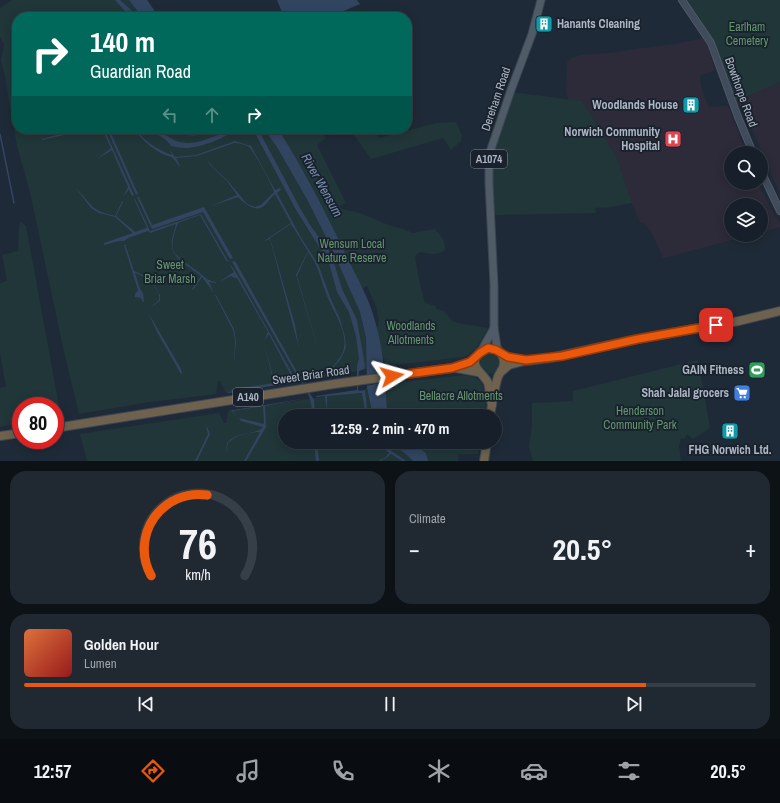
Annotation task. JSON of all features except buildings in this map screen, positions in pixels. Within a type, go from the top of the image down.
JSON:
[{"type":"highway","name":"A140","points":[[478,354],[488,348],[492,348],[508,357],[526,360],[562,356],[644,338],[743,320],[780,311]]},
{"type":"highway","name":"A140","points":[[743,320],[780,316]]},
{"type":"highway","name":"Dereham Road","points":[[491,409],[504,362],[500,353]]},
{"type":"highway","name":"Dereham Road","points":[[478,354],[475,364],[489,385],[492,405]]},
{"type":"highway","name":"Sweet Briar Road","points":[[64,426],[359,380],[452,368],[470,362],[478,354]]},
{"type":"highway","name":"A140","points":[[480,373],[489,377],[500,373],[509,365],[526,360]]},
{"type":"highway","name":"Sweet Briar Road","points":[[452,368],[480,373]]},
{"type":"highway","points":[[0,436],[12,434]]},
{"type":"highway","points":[[485,459],[486,449]]},
{"type":"main road","name":"Dereham Road","points":[[500,353],[497,347],[494,328],[494,285],[489,184],[490,155],[511,90],[532,34],[541,0]]},
{"type":"main road","name":"Dereham Road","points":[[478,354],[494,328]]},
{"type":"street","name":"Bowthorpe Road","points":[[682,0],[711,43],[750,146]]},
{"type":"street","points":[[768,186],[780,211]]},
{"type":"shaded area","name":"Norwich Community Hospital","points":[[703,38],[715,70],[700,76],[702,91],[709,107],[728,106],[743,146],[724,146],[724,190],[762,190],[766,198],[724,198],[725,242],[663,258],[653,235],[645,224],[640,222],[630,200],[616,156],[582,101],[569,100],[566,93],[567,62],[571,58],[581,55],[611,53],[676,44]]},
{"type":"shaded area","points":[[780,82],[780,192],[768,167],[768,146],[759,146],[746,114],[736,101]]},
{"type":"shaded area","name":"Norwich Community Hospital","points":[[768,202],[777,220],[780,222],[780,227],[768,231]]},
{"type":"green space","name":"Sweet Briar Marsh","points":[[12,0],[129,0],[138,12],[12,12],[12,117],[1,60],[4,44],[0,37],[0,8]]},
{"type":"green space","name":"Earlham Cemetery","points":[[687,0],[780,0],[780,82],[736,101],[716,47]]},
{"type":"green space","points":[[511,92],[582,101],[616,156],[632,203],[595,208],[596,213],[493,215],[492,172],[495,143]]},
{"type":"green space","points":[[456,122],[462,135],[461,141],[451,150],[443,138],[371,159],[352,134],[376,134],[379,138],[394,134],[412,134],[412,129],[436,123]]},
{"type":"green space","name":"Sweet Briar Marsh","points":[[15,134],[323,134],[326,138],[317,145],[346,203],[339,206],[342,209],[360,213],[391,226],[413,233],[435,229],[444,240],[445,250],[436,254],[420,252],[415,258],[425,303],[436,306],[436,309],[444,311],[452,321],[457,323],[488,328],[475,349],[463,357],[385,366],[377,329],[379,320],[376,306],[367,286],[352,293],[360,312],[366,338],[367,369],[322,378],[226,393],[220,381],[218,381],[216,394],[150,402],[79,414],[64,352],[30,192]]},
{"type":"green space","points":[[20,221],[26,226],[57,397],[12,397],[12,425],[0,427],[0,388],[6,387],[0,353],[0,284],[7,280],[2,255],[18,251]]},
{"type":"green space","points":[[490,352],[498,355],[501,363],[498,371],[490,374],[482,371],[479,363],[482,355]]},
{"type":"green space","name":"Henderson Community Park","points":[[698,360],[710,428],[693,439],[687,434],[684,439],[681,438],[679,446],[681,461],[533,461],[529,447],[532,426],[532,403],[573,401],[573,391]]},
{"type":"green space","name":"Bellacre Allotments","points":[[465,375],[473,377],[482,384],[485,398],[485,409],[387,409],[385,384]]},
{"type":"green space","points":[[367,388],[372,409],[367,409],[365,390]]},
{"type":"green space","points":[[363,393],[365,409],[278,409],[278,449],[384,449],[402,461],[87,461],[80,434],[219,413],[224,423],[226,423],[228,411],[342,394]]},
{"type":"green space","points":[[389,449],[399,449],[413,461],[406,461]]},
{"type":"green space","points":[[421,449],[479,449],[478,454],[459,454],[458,461],[428,461],[426,453]]},
{"type":"water","points":[[115,0],[120,0],[132,12],[126,12]]},
{"type":"water","points":[[129,0],[147,0],[155,12],[138,12]]},
{"type":"water","points":[[277,0],[357,0],[360,4],[342,12],[282,12]]},
{"type":"water","points":[[60,134],[68,134],[42,140]]},
{"type":"water","points":[[104,134],[106,134],[134,195],[132,196],[129,189],[123,197],[128,187],[112,150],[97,159],[111,148]]},
{"type":"water","points":[[109,134],[111,134],[138,194],[136,195]]},
{"type":"water","points":[[138,134],[140,134],[161,151],[172,155],[170,150],[175,157],[196,155],[235,141],[251,146],[275,190],[280,188],[281,190],[277,193],[300,236],[318,264],[340,319],[345,337],[346,348],[340,360],[322,378],[341,356],[344,348],[344,335],[317,268],[308,252],[297,276],[323,367],[296,275],[308,251],[291,224],[270,238],[295,325],[299,348],[270,239],[264,241],[291,223],[275,194],[261,208],[253,208],[243,202],[238,197],[211,206],[237,195],[227,181],[211,166],[205,156],[212,166],[228,181],[247,204],[255,207],[261,205],[274,192],[267,176],[252,150],[246,145],[234,143],[197,156],[176,158],[179,166],[172,158],[159,152]]},
{"type":"water","points":[[157,134],[164,134],[176,141],[188,143],[204,140],[220,134],[229,134],[212,142],[187,148],[171,146]]},
{"type":"water","points":[[181,134],[205,134],[199,135]]},
{"type":"water","points":[[256,134],[261,134],[300,208],[310,225],[329,251],[342,289],[357,320],[365,366],[364,369],[359,371],[358,389],[359,391],[365,390],[367,409],[365,409],[362,393],[327,396],[327,409],[325,396],[316,396],[357,390],[357,366],[359,359],[356,336],[349,312],[337,292],[329,263],[295,208]]},
{"type":"water","points":[[268,134],[281,134],[288,144],[323,208],[366,296],[378,332],[384,365],[387,409],[372,409],[367,388],[366,338],[360,312],[332,249],[308,201],[277,147]]},
{"type":"water","points":[[75,187],[95,209],[107,214],[115,216],[122,201],[123,202],[116,216],[135,232],[147,228],[134,199],[150,231],[201,214],[228,261],[227,262],[200,215],[178,223],[174,234],[173,248],[174,252],[183,260],[208,279],[216,282],[209,282],[214,293],[202,277],[193,290],[192,289],[201,276],[180,261],[173,252],[172,239],[176,224],[150,233],[148,231],[128,238],[124,241],[104,245],[104,243],[133,233],[115,217],[99,213],[91,208]]},
{"type":"water","points":[[137,197],[139,197],[152,225],[204,207],[233,258],[230,259],[203,212],[152,229]]},
{"type":"water","points":[[125,244],[134,271],[149,278],[153,283],[135,273],[140,289],[143,293],[144,302],[141,298],[135,297],[138,290],[124,245]]},
{"type":"water","points":[[235,261],[314,400],[315,409],[311,409],[310,398],[306,390],[232,262]]},
{"type":"water","points":[[229,263],[235,271],[297,382],[228,393],[274,384],[264,343],[275,384],[294,381],[269,334],[264,341],[268,332],[237,278],[231,276],[219,282],[234,272]]},
{"type":"water","points":[[158,292],[160,295],[160,301],[150,308],[159,300]]},
{"type":"water","points":[[215,295],[234,329],[236,341],[234,364],[235,340],[233,330]]},
{"type":"water","points":[[149,314],[181,369],[181,374],[157,332]]},
{"type":"water","points":[[307,398],[265,406],[266,427],[246,461],[244,461],[260,432],[249,433],[263,427],[241,421],[239,418],[263,424],[263,406],[233,411],[237,417],[232,411],[228,411]]},
{"type":"water","points":[[206,427],[210,434],[197,461],[195,461],[208,434]]},
{"type":"water","points":[[246,434],[231,440],[228,443],[226,453],[227,443],[231,439]]},
{"type":"water","points":[[315,449],[318,449],[319,461],[316,461]]},
{"type":"water","points":[[384,449],[389,449],[406,461],[402,461],[391,454],[385,459],[378,461],[385,458],[389,453]]},
{"type":"water","points":[[399,449],[421,449],[426,453],[428,461],[413,461]]},
{"type":"pier","points":[[387,371],[387,382],[365,386],[365,375]]},
{"type":"waterway","points":[[0,134],[14,203]]},
{"type":"waterway","points":[[295,381],[304,380]]},
{"type":"waterway","points":[[232,390],[281,383]]},
{"type":"place","name":"Hanants Cleaning","points":[[544,24]]},
{"type":"place","name":"Woodlands House","points":[[691,105]]},
{"type":"place","name":"Norwich Community Hospital","points":[[673,139]]},
{"type":"place","name":"GAIN Fitness","points":[[757,370]]},
{"type":"place","name":"Shah Jalal grocers","points":[[742,393]]},
{"type":"place","name":"FHG Norwich Ltd.","points":[[730,431]]},
{"type":"route","points":[[392,376],[452,368],[470,362],[483,350],[488,348],[499,351],[502,355],[508,357],[526,360],[550,358],[638,339],[716,325]]},
{"type":"water label","name":"River Wensum","points":[[322,185]]},
{"type":"park label","name":"Wensum Local Nature Reserve","points":[[352,251]]},
{"type":"park label","name":"Woodlands Allotments","points":[[411,333]]}]
